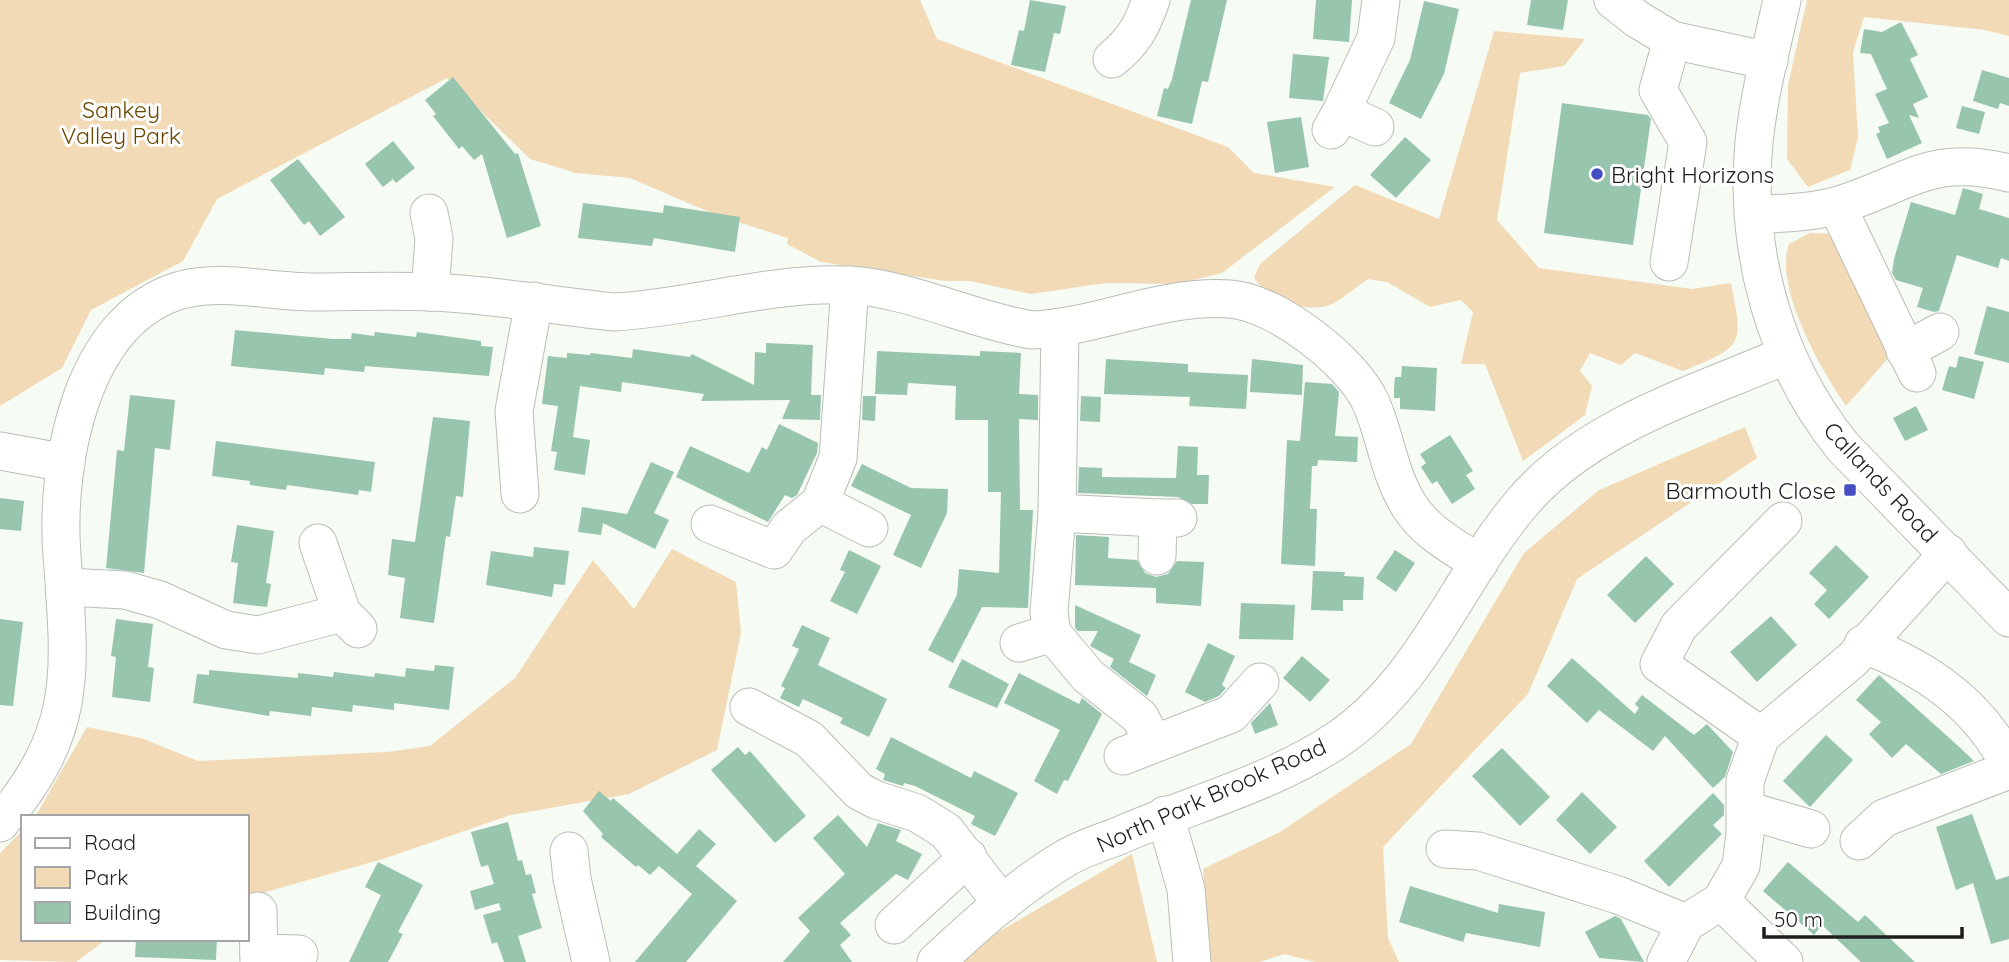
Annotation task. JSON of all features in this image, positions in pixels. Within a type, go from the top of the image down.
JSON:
[{"type":"street","points":[[1107,63],[1131,44],[1142,28],[1151,0]]},
{"type":"street","points":[[1375,127],[1336,121],[1376,38],[1381,0]]},
{"type":"street","name":"Callands Road","points":[[1782,0],[1754,141],[1753,215],[1765,293],[1786,355],[1820,418],[1843,447],[2009,618]]},
{"type":"street","points":[[1616,1],[1645,25],[1672,40],[1769,61]]},
{"type":"street","points":[[1669,262],[1688,142],[1658,90],[1672,40]]},
{"type":"street","points":[[1753,215],[1837,206],[1932,168],[1961,164],[2009,173]]},
{"type":"street","points":[[1837,206],[1911,362],[1940,332]]},
{"type":"street","points":[[429,212],[434,238],[430,292]]},
{"type":"street","points":[[701,528],[774,550],[789,528],[820,503],[832,477],[842,435],[849,285]]},
{"type":"street","points":[[0,823],[40,770],[60,719],[68,664],[61,506],[66,463],[78,411],[104,351],[129,319],[161,298],[181,290],[221,286],[296,292],[430,292],[534,301],[614,312],[795,288],[849,285],[925,302],[1002,325],[1032,330],[1060,329],[1175,301],[1234,299],[1284,320],[1310,337],[1353,375],[1370,400],[1390,466],[1410,508],[1436,535],[1479,563]]},
{"type":"street","points":[[522,498],[514,411],[534,301]]},
{"type":"street","points":[[1060,329],[1057,513],[1049,612],[1036,638],[1140,716],[1138,750],[1231,714],[1260,682]]},
{"type":"street","name":"North Park Brook Road","points":[[936,962],[1002,904],[1067,857],[1298,762],[1338,739],[1365,718],[1415,666],[1479,563],[1522,502],[1577,454],[1623,428],[1786,355]]},
{"type":"street","points":[[0,451],[66,463]]},
{"type":"street","points":[[820,503],[869,528]]},
{"type":"street","points":[[1057,513],[1168,519],[1157,556]]},
{"type":"street","points":[[1761,736],[1659,664],[1679,626],[1783,521]]},
{"type":"street","points":[[66,587],[125,590],[160,600],[226,630],[258,635],[350,621],[318,543]]},
{"type":"street","points":[[1666,962],[1686,923],[1721,901],[1741,866],[1746,810],[1745,781],[1761,736],[1853,659],[1863,644],[1948,553]]},
{"type":"street","points":[[1863,644],[1905,660],[1939,681],[1974,714],[2000,746],[2009,765]]},
{"type":"street","points":[[749,707],[809,739],[859,791],[931,821],[946,831],[1002,904]]},
{"type":"street","points":[[1858,841],[1884,818],[2009,770]]},
{"type":"street","points":[[1746,810],[1811,829]]},
{"type":"street","points":[[1165,815],[1186,889],[1192,962]]},
{"type":"street","points":[[560,844],[572,879],[591,962]]},
{"type":"street","points":[[1445,849],[1478,851],[1618,895],[1686,923]]},
{"type":"street","points":[[885,925],[968,857]]},
{"type":"street","points":[[1721,901],[1784,962]]},
{"type":"street","points":[[258,911],[259,958],[299,954]]},
{"type":"green space","name":"Sankey Valley Park","points":[[0,0],[920,0],[937,39],[1228,147],[1254,173],[1335,187],[1222,273],[1177,284],[1106,283],[1031,294],[970,281],[945,281],[821,262],[787,244],[788,238],[716,215],[630,178],[576,173],[530,159],[447,78],[217,199],[183,261],[91,310],[62,368],[0,406]]},
{"type":"green space","points":[[1807,0],[2009,0],[2009,36],[1985,30],[1864,17],[1853,52],[1858,137],[1850,170],[1808,187],[1787,159],[1788,85]]},
{"type":"green space","points":[[1494,31],[1585,39],[1564,66],[1520,73],[1497,220],[1539,268],[1692,289],[1731,283],[1737,320],[1734,342],[1728,349],[1683,371],[1635,353],[1621,365],[1590,353],[1580,371],[1592,386],[1585,415],[1523,461],[1485,364],[1461,364],[1473,312],[1461,300],[1430,307],[1387,282],[1368,279],[1332,304],[1312,308],[1278,298],[1260,286],[1254,278],[1260,264],[1355,185],[1439,219]]},
{"type":"green space","points":[[1810,233],[1838,234],[1891,355],[1846,406],[1802,328],[1788,282],[1786,262],[1789,244]]},
{"type":"green space","points":[[1745,427],[1757,458],[1577,579],[1528,694],[1383,847],[1388,938],[1399,962],[1315,962],[1285,954],[1259,962],[1211,962],[1203,869],[1280,832],[1411,744],[1524,553],[1599,490]]},
{"type":"green space","points":[[672,549],[736,582],[741,633],[717,750],[629,794],[511,815],[383,859],[255,895],[248,895],[248,815],[36,815],[87,727],[141,738],[198,761],[387,752],[430,746],[515,678],[593,560],[634,609]]},
{"type":"green space","points":[[21,832],[21,941],[104,941],[76,962],[0,960],[0,853]]},
{"type":"green space","points":[[1132,854],[1157,962],[960,962],[983,941]]},
{"type":"building","points":[[1030,0],[1066,6],[1060,34],[1054,33],[1045,72],[1011,65],[1019,30],[1024,31]]},
{"type":"building","points":[[1191,0],[1227,0],[1208,82],[1202,81],[1192,124],[1157,116],[1164,88],[1168,89],[1172,79]]},
{"type":"building","points":[[1316,0],[1352,0],[1349,42],[1313,39]]},
{"type":"building","points":[[1531,0],[1568,0],[1563,30],[1527,25]]},
{"type":"building","points":[[1424,1],[1459,9],[1444,74],[1421,119],[1389,103],[1410,60]]},
{"type":"building","points":[[1901,22],[1918,55],[1910,59],[1928,97],[1913,104],[1919,118],[1909,115],[1922,143],[1887,159],[1876,134],[1880,132],[1878,127],[1889,123],[1875,94],[1887,89],[1871,54],[1860,53],[1864,29],[1882,32]]},
{"type":"building","points":[[1293,54],[1329,57],[1323,101],[1289,98]]},
{"type":"building","points":[[1982,70],[2009,78],[2009,106],[2000,103],[1998,109],[1973,101]]},
{"type":"building","points":[[453,77],[515,154],[518,153],[541,226],[507,238],[482,154],[474,160],[462,146],[459,149],[433,116],[436,114],[425,100]]},
{"type":"building","name":"Bright Horizons","points":[[1562,103],[1648,115],[1651,119],[1633,245],[1544,233]]},
{"type":"building","points":[[1962,106],[1985,112],[1979,134],[1956,128]]},
{"type":"building","points":[[1301,117],[1309,167],[1275,173],[1267,122]]},
{"type":"building","points":[[1405,137],[1431,160],[1396,198],[1370,175]]},
{"type":"building","points":[[393,141],[415,168],[396,183],[393,179],[383,187],[365,164]]},
{"type":"building","points":[[298,159],[345,217],[320,236],[309,221],[304,225],[270,180]]},
{"type":"building","points":[[1963,188],[1983,194],[1979,209],[2009,218],[2009,261],[2001,258],[1998,268],[1957,255],[1939,311],[1917,307],[1923,288],[1896,280],[1892,273],[1911,202],[1955,215]]},
{"type":"building","points":[[583,203],[663,213],[664,205],[740,217],[735,252],[654,238],[652,246],[578,238]]},
{"type":"building","points":[[1987,306],[2009,312],[2009,363],[1974,354]]},
{"type":"building","points":[[235,330],[333,339],[351,339],[352,333],[374,336],[375,332],[416,337],[417,332],[481,341],[481,346],[493,347],[489,376],[365,366],[364,372],[325,368],[324,375],[231,366]]},
{"type":"building","points":[[766,343],[813,345],[811,395],[821,395],[820,420],[782,419],[790,400],[701,401],[704,394],[622,382],[621,392],[580,386],[573,437],[590,440],[585,475],[554,470],[557,452],[551,451],[558,406],[542,404],[548,356],[567,358],[567,353],[591,353],[632,358],[633,349],[690,357],[692,354],[754,385],[755,352],[766,353]]},
{"type":"building","points":[[877,351],[980,356],[980,351],[1021,353],[1019,394],[1038,395],[1038,420],[1019,419],[1020,510],[1033,510],[1028,608],[982,607],[953,663],[928,650],[957,595],[959,569],[999,573],[1001,492],[988,492],[988,420],[955,420],[956,386],[908,383],[907,395],[875,394]]},
{"type":"building","points":[[1959,356],[1984,362],[1974,399],[1942,390],[1949,366],[1956,368]]},
{"type":"building","points":[[1106,359],[1188,364],[1188,372],[1248,375],[1246,409],[1189,406],[1190,397],[1104,394]]},
{"type":"building","points":[[1252,359],[1303,365],[1302,395],[1250,392]]},
{"type":"building","points":[[1402,366],[1437,368],[1435,411],[1400,409],[1400,398],[1394,398],[1394,388],[1395,377],[1401,377]]},
{"type":"building","points":[[1305,382],[1332,384],[1339,392],[1335,436],[1358,437],[1357,462],[1318,460],[1317,466],[1312,466],[1310,509],[1317,509],[1315,566],[1281,564],[1287,440],[1300,441]]},
{"type":"building","points":[[130,395],[175,400],[170,450],[155,448],[144,573],[106,568],[117,450],[124,451]]},
{"type":"building","points":[[863,396],[876,396],[875,421],[862,420]]},
{"type":"building","points":[[1081,396],[1101,397],[1100,422],[1080,421]]},
{"type":"building","points":[[1916,406],[1928,430],[1905,441],[1893,418]]},
{"type":"building","points":[[433,417],[470,421],[463,497],[456,496],[450,537],[446,536],[434,623],[400,618],[405,578],[388,575],[392,539],[415,542]]},
{"type":"building","points":[[779,424],[818,443],[817,453],[797,495],[792,498],[785,495],[768,522],[676,477],[690,446],[749,473],[762,447],[767,450]]},
{"type":"building","points":[[1450,435],[1473,471],[1466,475],[1475,489],[1452,504],[1437,481],[1432,484],[1421,467],[1426,463],[1420,454]]},
{"type":"building","points":[[216,441],[375,462],[371,492],[359,490],[358,495],[287,485],[286,490],[250,485],[250,481],[212,476]]},
{"type":"building","points":[[1178,446],[1198,447],[1197,475],[1209,475],[1208,504],[1192,504],[1178,497],[1078,493],[1079,467],[1102,468],[1102,477],[1176,478]]},
{"type":"building","points":[[651,462],[674,472],[654,513],[669,520],[655,549],[603,523],[601,535],[578,532],[582,507],[627,514]]},
{"type":"building","points":[[862,464],[911,488],[948,489],[947,513],[921,568],[893,555],[911,515],[851,486]]},
{"type":"building","points":[[0,498],[24,501],[21,531],[0,529]]},
{"type":"building","points":[[237,525],[274,531],[266,583],[271,584],[267,607],[233,603],[238,563],[231,562]]},
{"type":"building","points":[[1076,535],[1109,537],[1108,558],[1137,560],[1145,573],[1156,577],[1168,574],[1177,561],[1204,562],[1201,606],[1156,603],[1156,588],[1075,585]]},
{"type":"building","points":[[1836,545],[1869,577],[1829,619],[1814,604],[1827,590],[1809,573]]},
{"type":"building","points":[[534,547],[569,551],[565,585],[554,584],[552,597],[486,585],[491,551],[533,557]]},
{"type":"building","points":[[849,550],[881,566],[857,614],[830,601],[845,572],[840,570]]},
{"type":"building","points":[[1395,550],[1415,563],[1396,592],[1376,578]]},
{"type":"building","points":[[1646,556],[1674,584],[1635,623],[1607,595]]},
{"type":"building","points":[[1313,571],[1345,572],[1344,576],[1364,577],[1363,600],[1343,600],[1343,611],[1311,610]]},
{"type":"building","points":[[1241,603],[1295,605],[1293,640],[1239,639]]},
{"type":"building","points":[[1075,605],[1141,635],[1129,662],[1156,675],[1147,696],[1110,667],[1114,659],[1090,646],[1098,631],[1078,631],[1075,628]]},
{"type":"building","points":[[1771,616],[1797,645],[1757,682],[1730,652]]},
{"type":"building","points":[[0,619],[23,622],[13,706],[0,705]]},
{"type":"building","points":[[116,619],[153,624],[148,667],[154,668],[150,702],[112,697],[116,657],[111,656]]},
{"type":"building","points":[[802,625],[830,638],[818,665],[887,699],[869,737],[840,723],[843,718],[803,699],[799,707],[780,698],[785,688],[781,686],[799,649],[792,646]]},
{"type":"building","points":[[1208,643],[1235,656],[1222,685],[1226,688],[1219,696],[1205,702],[1185,692]]},
{"type":"building","points":[[1302,656],[1330,680],[1310,702],[1283,678]]},
{"type":"building","points":[[1572,658],[1635,714],[1639,708],[1635,704],[1642,695],[1694,735],[1707,724],[1733,752],[1725,777],[1713,788],[1665,736],[1653,751],[1599,710],[1587,723],[1547,686]]},
{"type":"building","points":[[962,659],[1009,684],[997,708],[948,687]]},
{"type":"building","points":[[435,665],[454,667],[449,710],[394,703],[394,710],[353,705],[352,712],[312,707],[311,716],[270,711],[269,716],[193,703],[197,674],[209,675],[209,670],[298,678],[298,673],[333,677],[334,672],[374,677],[375,673],[405,677],[406,668],[434,671]]},
{"type":"building","points":[[1019,673],[1079,704],[1082,698],[1102,714],[1068,781],[1064,780],[1057,794],[1034,781],[1060,730],[1004,703]]},
{"type":"building","points":[[1879,675],[1974,761],[1941,774],[1906,744],[1892,758],[1869,734],[1881,722],[1856,700]]},
{"type":"building","points":[[1270,703],[1278,725],[1255,734],[1251,723]]},
{"type":"building","points":[[1826,735],[1853,760],[1810,807],[1783,781]]},
{"type":"building","points":[[891,737],[971,778],[974,771],[1018,793],[995,836],[971,824],[975,816],[915,786],[904,783],[903,786],[883,780],[885,774],[876,769]]},
{"type":"building","points":[[738,747],[745,755],[750,751],[806,816],[775,843],[711,770]]},
{"type":"building","points":[[1502,748],[1550,797],[1520,826],[1472,776]]},
{"type":"building","points":[[599,791],[611,801],[613,798],[677,854],[699,829],[716,844],[696,866],[737,901],[686,962],[635,962],[692,894],[659,866],[650,875],[638,865],[636,867],[601,837],[603,834],[583,811]]},
{"type":"building","points":[[1582,792],[1617,827],[1590,854],[1556,820]]},
{"type":"building","points":[[1713,793],[1724,805],[1724,815],[1713,825],[1722,834],[1669,887],[1644,861]]},
{"type":"building","points":[[1972,814],[1996,880],[2009,876],[2009,939],[1991,944],[1973,883],[1956,890],[1936,827]]},
{"type":"building","points":[[838,815],[867,847],[878,823],[901,830],[896,841],[922,854],[908,880],[896,874],[840,923],[851,935],[840,945],[852,962],[783,962],[810,931],[798,918],[845,874],[813,838]]},
{"type":"building","points":[[508,822],[518,861],[522,860],[526,875],[531,874],[536,893],[532,894],[542,928],[518,936],[526,962],[504,962],[497,942],[492,944],[483,915],[501,910],[499,903],[475,910],[470,891],[494,884],[488,865],[481,867],[471,832]]},
{"type":"building","points":[[378,862],[423,885],[398,932],[403,934],[388,962],[349,962],[381,895],[365,887]]},
{"type":"building","points":[[1788,862],[1858,922],[1865,915],[1915,962],[1861,962],[1822,925],[1814,935],[1763,891]]},
{"type":"building","points":[[1410,886],[1498,913],[1499,904],[1545,912],[1540,947],[1466,933],[1463,942],[1399,922]]},
{"type":"building","points":[[1615,916],[1621,919],[1644,962],[1599,958],[1585,932]]},
{"type":"building","points":[[136,941],[217,941],[216,960],[135,957]]},
{"type":"place","name":"Bright Horizons","points":[[1597,174]]},
{"type":"place","name":"Barmouth Close","points":[[1850,490]]}]
